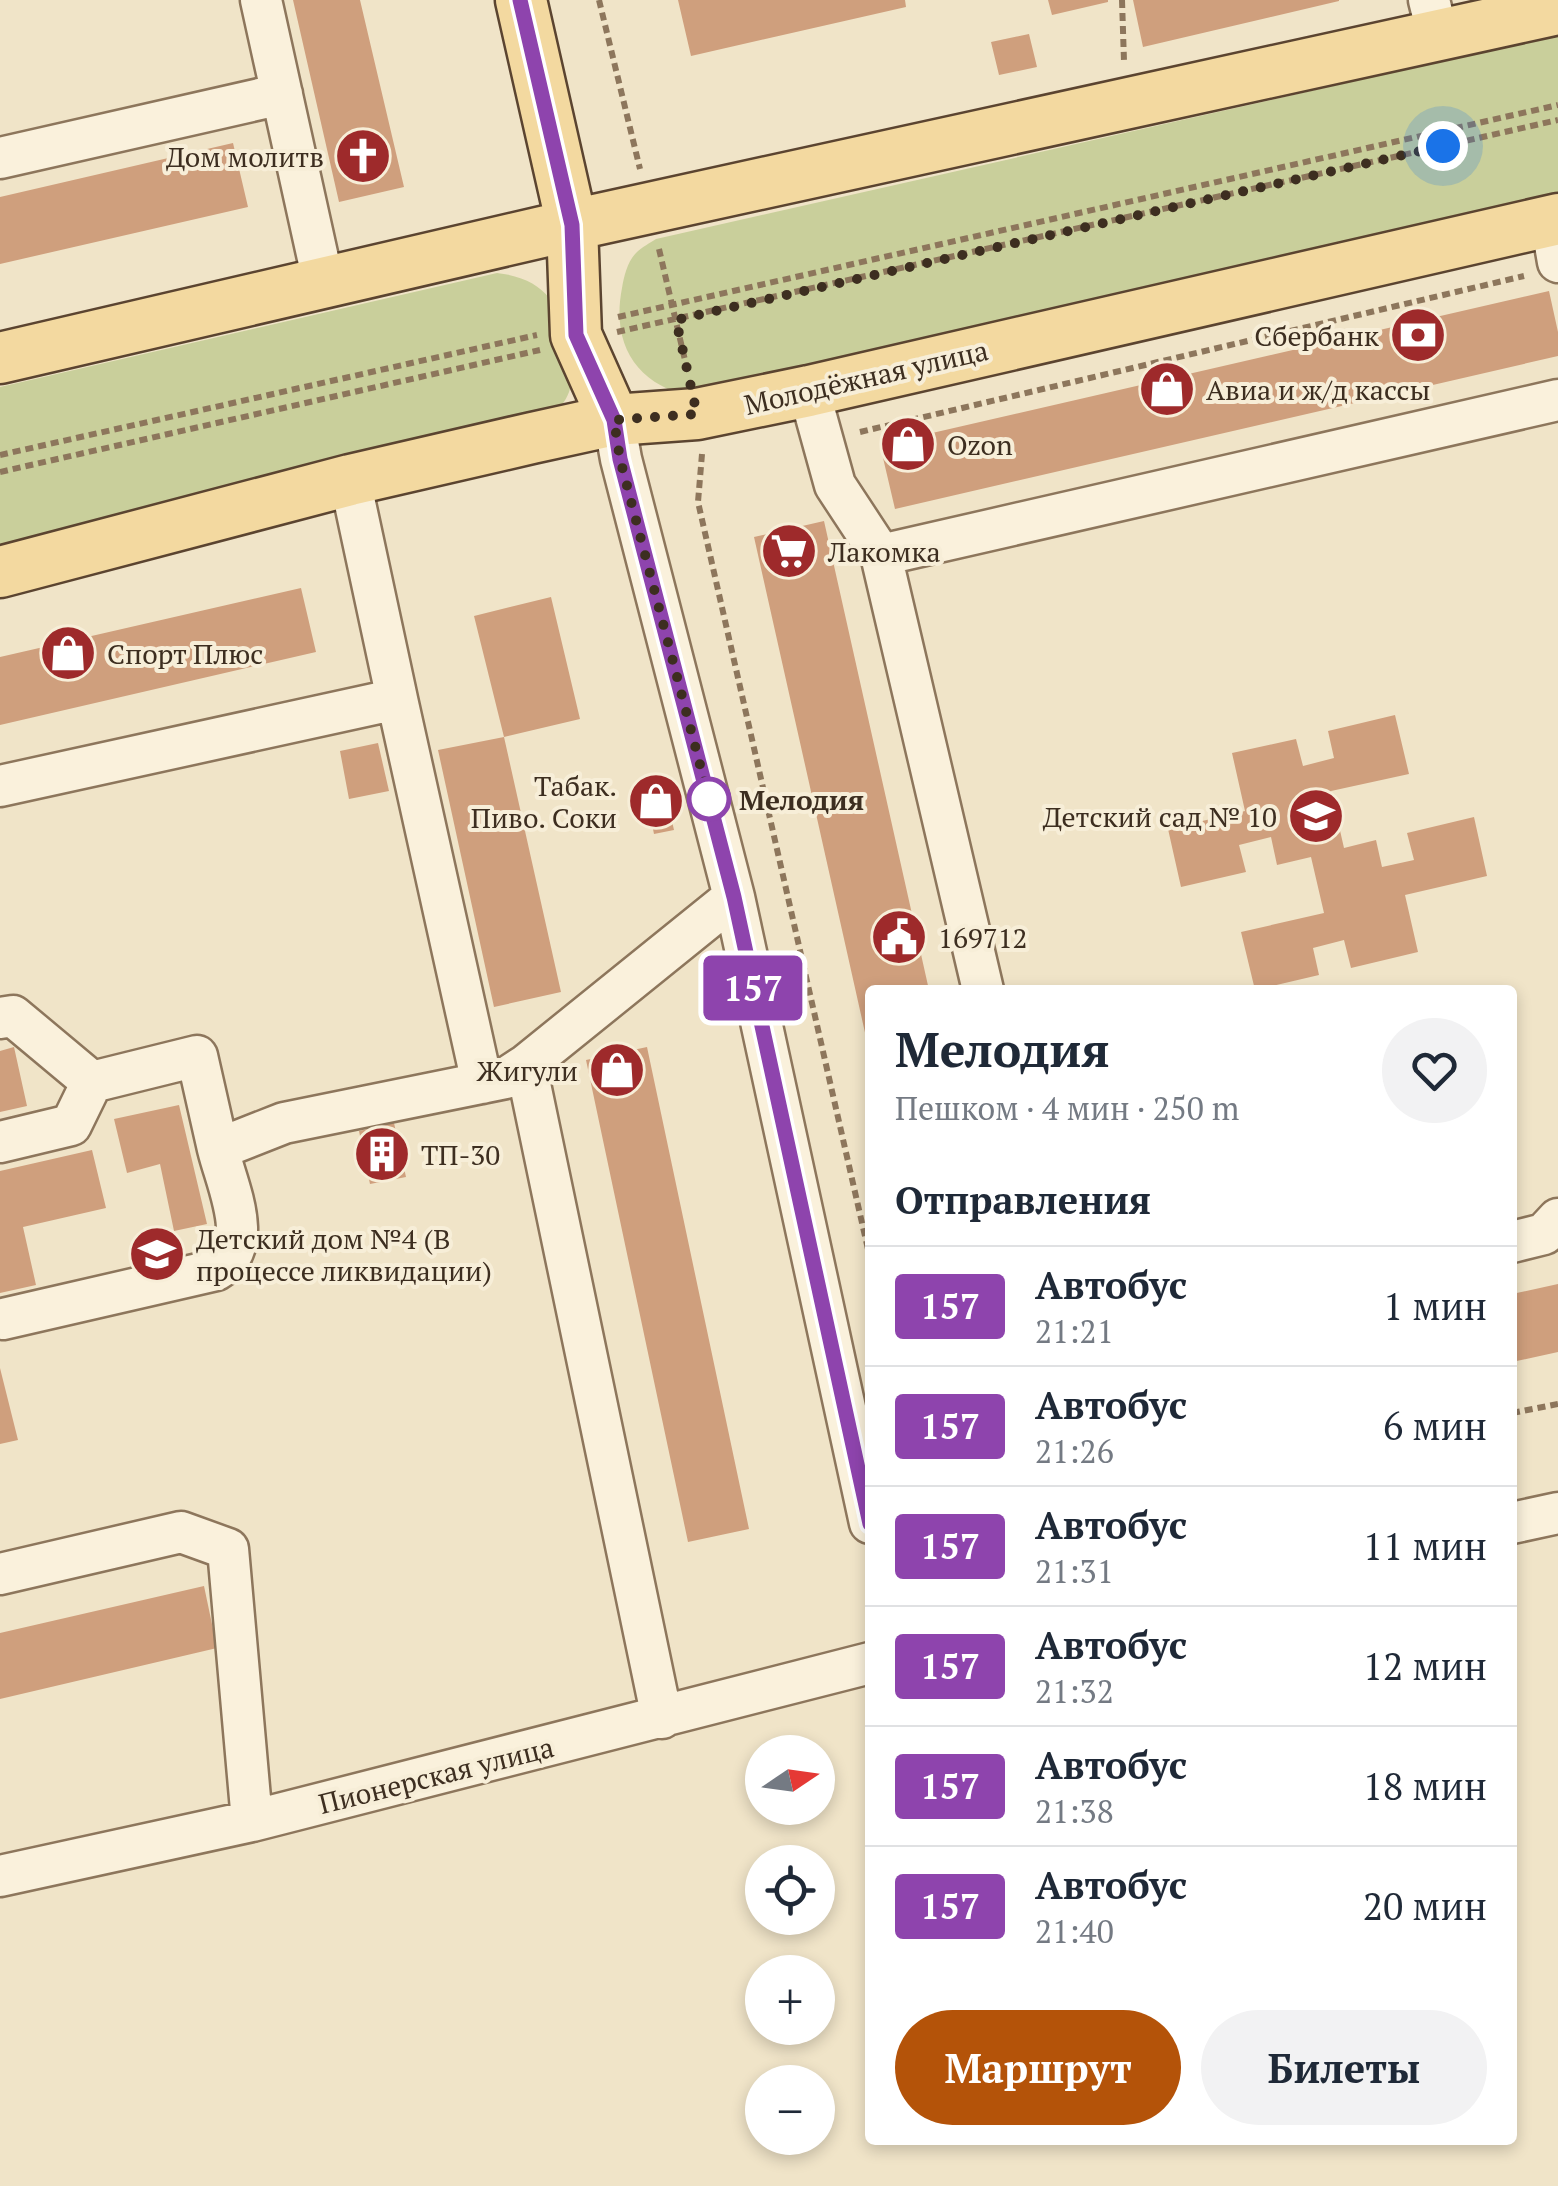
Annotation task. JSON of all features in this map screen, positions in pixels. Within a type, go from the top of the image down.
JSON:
[{"type":"main road","points":[[520,0],[572,225],[575,330],[614,420]]},
{"type":"main road","points":[[0,358],[649,208],[1434,18],[1558,8]]},
{"type":"main road","name":"Молодёжная улица","points":[[0,572],[350,480],[614,420],[697,414],[1556,234]]},
{"type":"street","points":[[261,0],[323,281]]},
{"type":"street","points":[[0,158],[282,94]]},
{"type":"street","points":[[809,391],[835,485],[881,555],[982,985]]},
{"type":"street","points":[[881,555],[1558,400]]},
{"type":"street","points":[[614,420],[620,459],[734,897],[865,1501]]},
{"type":"street","points":[[350,480],[482,1083]]},
{"type":"street","points":[[0,786],[397,699]]},
{"type":"street","points":[[218,1149],[284,1123],[506,1078],[526,1066],[734,897]]},
{"type":"street","points":[[0,1018],[13,1016],[92,1082]]},
{"type":"street","points":[[3,1319],[216,1270],[229,1262],[239,1236],[197,1056],[92,1082]]},
{"type":"street","points":[[526,1066],[662,1718]]},
{"type":"street","points":[[0,1142],[71,1125],[92,1082]]},
{"type":"street","points":[[1517,1241],[1544,1234],[1558,1219]]},
{"type":"street","points":[[1517,1522],[1558,1514]]},
{"type":"street","points":[[0,1574],[181,1532],[228,1548],[252,1821]]},
{"type":"street","name":"Пионерская улица","points":[[0,1876],[252,1821],[865,1664]]},
{"type":"path","points":[[599,0],[703,438],[698,502],[865,1236]]},
{"type":"path","points":[[0,455],[575,330],[1558,105]]},
{"type":"path","points":[[575,330],[620,332],[1558,120]]},
{"type":"path","points":[[0,472],[571,343],[575,330]]},
{"type":"path","points":[[1517,1413],[1558,1404]]},
{"type":"green space","points":[[1558,35],[1558,203],[693,397],[656,383],[632,359],[625,344],[620,308],[625,273],[634,255],[656,239]]},
{"type":"green space","points":[[497,273],[538,287],[560,317],[569,345],[572,380],[566,399],[552,418],[0,551],[0,387]]},
{"type":"building","points":[[293,0],[360,0],[404,187],[339,202]]},
{"type":"building","points":[[678,0],[905,0],[906,7],[691,56]]},
{"type":"building","points":[[1048,0],[1108,0],[1108,2],[1052,15]]},
{"type":"building","points":[[1133,0],[1339,0],[1339,1],[1143,47]]},
{"type":"building","points":[[1029,34],[1037,67],[999,75],[991,42]]},
{"type":"building","points":[[233,143],[248,207],[0,264],[0,197]]},
{"type":"building","points":[[1549,291],[1558,332],[1558,356],[895,509],[880,445]]},
{"type":"building","points":[[824,521],[928,985],[865,985],[865,1033],[754,537]]},
{"type":"building","points":[[301,588],[316,652],[0,725],[0,657]]},
{"type":"building","points":[[551,597],[580,719],[504,737],[474,616]]},
{"type":"building","points":[[1395,715],[1409,774],[1331,791],[1344,848],[1376,840],[1382,867],[1414,860],[1407,833],[1474,817],[1487,876],[1405,895],[1418,952],[1351,968],[1344,940],[1313,948],[1319,975],[1276,985],[1254,985],[1241,932],[1324,913],[1311,857],[1277,865],[1271,837],[1239,845],[1246,872],[1181,887],[1168,829],[1245,811],[1232,753],[1296,739],[1303,766],[1334,758],[1328,731]]},
{"type":"building","points":[[504,737],[561,992],[494,1007],[438,750]]},
{"type":"building","points":[[378,743],[389,791],[349,799],[340,751]]},
{"type":"building","points":[[665,791],[674,830],[654,834],[646,795]]},
{"type":"building","points":[[14,1047],[27,1106],[0,1112],[0,1051]]},
{"type":"building","points":[[647,1047],[749,1529],[688,1542],[586,1060]]},
{"type":"building","points":[[179,1105],[207,1224],[174,1231],[160,1164],[127,1173],[114,1119]]},
{"type":"building","name":"ТП-30","points":[[394,1123],[406,1177],[370,1184],[359,1131]]},
{"type":"building","points":[[92,1150],[106,1208],[23,1227],[36,1285],[0,1293],[0,1171]]},
{"type":"building","points":[[1558,1284],[1558,1352],[1517,1361],[1517,1293]]},
{"type":"building","points":[[0,1368],[18,1440],[0,1444]]},
{"type":"building","points":[[204,1586],[217,1648],[0,1699],[0,1633]]},
{"type":"bus line","name":"157","points":[[520,0],[572,225],[576,335],[614,420],[620,459],[734,897],[865,1501]]},
{"type":"place","name":"Дом молитв","points":[[363,156]]},
{"type":"place","name":"Сбербанк","points":[[1418,335]]},
{"type":"place","name":"Авиа и ж/д кассы","points":[[1167,389]]},
{"type":"place","name":"Ozon","points":[[908,444]]},
{"type":"place","name":"Лакомка","points":[[789,551]]},
{"type":"place","name":"Спорт Плюс","points":[[68,653]]},
{"type":"place","name":"Мелодия","points":[[709,799]]},
{"type":"place","name":"Табак. Пиво. Соки","points":[[656,801]]},
{"type":"place","name":"Детский сад № 10","points":[[1316,816]]},
{"type":"place","name":"169712","points":[[899,937]]},
{"type":"place","name":"Жигули","points":[[617,1070]]},
{"type":"place","name":"ТП-30","points":[[382,1154]]},
{"type":"place","name":"Детский дом №4 (В процессе ликвидации)","points":[[157,1254]]},
{"type":"route","points":[[709,799],[620,459],[614,420],[697,414],[676,320],[1443,146]]}]
